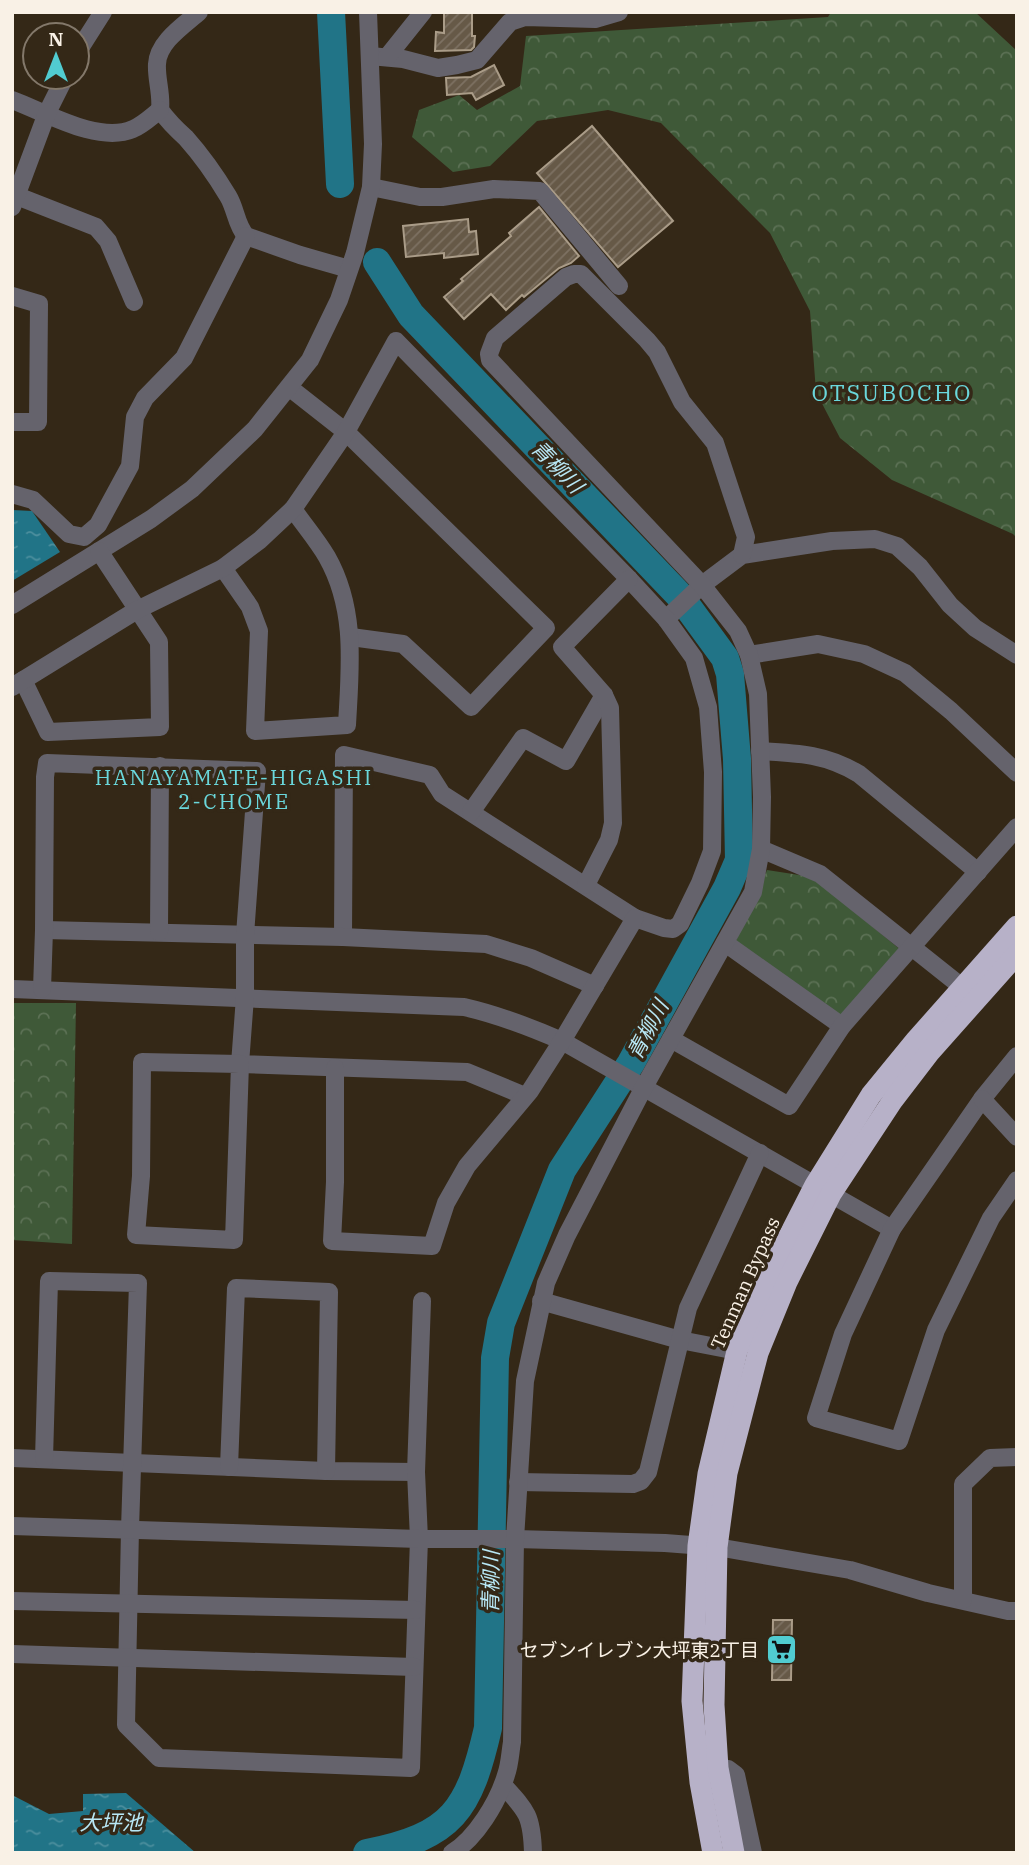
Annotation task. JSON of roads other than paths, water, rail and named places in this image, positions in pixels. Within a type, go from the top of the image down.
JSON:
[{"type":"highway","name":"Tenman Bypass","points":[[734,1853],[718,1768],[707,1546],[708,1474],[737,1351],[767,1279],[823,1189],[872,1095],[1017,926]]},
{"type":"highway","name":"Tenman Bypass","points":[[712,1853],[700,1782],[692,1701],[707,1546],[758,1353],[823,1189],[929,1053],[1017,954]]},
{"type":"street","points":[[91,31],[103,12]]},
{"type":"street","points":[[12,100],[74,125],[113,134],[133,129],[160,110],[162,100],[156,63],[167,39],[199,12]]},
{"type":"street","points":[[12,605],[151,519],[192,489],[256,429],[310,360],[340,300],[371,187],[378,57],[368,12]]},
{"type":"street","points":[[378,57],[423,12]]},
{"type":"street","points":[[378,57],[403,59],[438,68],[457,65],[477,60],[510,22],[525,17],[595,19],[619,12]]},
{"type":"street","points":[[58,91],[14,201],[96,227],[108,241],[134,302]]},
{"type":"street","points":[[160,110],[172,127],[184,136],[202,158],[230,199],[240,230],[246,236],[349,269]]},
{"type":"street","points":[[371,187],[420,197],[442,197],[494,189],[540,191],[619,286]]},
{"type":"street","points":[[12,494],[33,500],[69,534],[84,537],[98,525],[130,466],[135,417],[145,398],[184,358],[246,236]]},
{"type":"street","points":[[452,1853],[482,1822],[503,1785],[512,1742],[511,1539],[525,1381],[541,1301],[557,1255],[644,1087],[752,892],[761,849],[758,694],[749,655],[738,631],[702,585],[490,360],[489,354],[495,338],[566,277],[581,274],[647,340],[657,352],[682,402],[715,443],[746,537],[743,555]]},
{"type":"street","points":[[12,296],[38,304],[38,422],[12,422]]},
{"type":"street","points":[[99,551],[137,611],[159,642],[160,727],[48,732],[18,684],[137,611],[223,568],[260,540],[293,509],[346,432],[396,341],[629,579],[666,619],[694,658],[708,707],[713,772],[712,851],[680,924],[673,929],[664,929],[635,918],[442,794],[430,775],[344,755],[343,937]]},
{"type":"street","points":[[290,388],[346,432],[546,628],[471,707],[403,644],[351,637]]},
{"type":"street","points":[[223,568],[250,607],[260,631],[254,732],[347,725],[351,637],[344,600],[328,558],[293,509]]},
{"type":"street","points":[[666,619],[702,585],[743,555],[832,541],[875,539],[897,546],[920,567],[950,606],[975,628],[1017,655]]},
{"type":"street","points":[[586,885],[608,840],[613,823],[610,708],[604,695],[562,647],[629,579]]},
{"type":"street","points":[[749,655],[818,644],[864,654],[905,673],[951,711],[1017,773]]},
{"type":"street","points":[[471,812],[523,738],[566,761],[604,695]]},
{"type":"street","points":[[760,751],[811,754],[841,763],[859,774],[978,872]]},
{"type":"street","points":[[42,989],[47,763],[257,771],[245,934],[245,997],[240,1065],[234,1240],[136,1235],[141,1176],[142,1062],[240,1065],[335,1068],[467,1072],[525,1096]]},
{"type":"street","points":[[159,932],[160,766]]},
{"type":"street","points":[[671,1039],[789,1106],[842,1026],[1017,827]]},
{"type":"street","points":[[761,849],[820,874],[962,987]]},
{"type":"street","points":[[335,1068],[332,1241],[432,1246],[446,1203],[467,1166],[525,1096],[562,1041],[635,918]]},
{"type":"street","points":[[44,930],[343,937],[486,944],[531,958],[595,986]]},
{"type":"street","points":[[725,943],[842,1026]]},
{"type":"street","points":[[12,989],[464,1007],[522,1023],[562,1041],[892,1228]]},
{"type":"street","points":[[1017,1056],[982,1099],[892,1228],[843,1334],[816,1418],[899,1441],[936,1330],[992,1218],[1017,1180]]},
{"type":"street","points":[[982,1099],[1017,1137]]},
{"type":"street","points":[[518,1482],[633,1484],[641,1481],[652,1461],[688,1308],[760,1153]]},
{"type":"street","points":[[44,1459],[49,1281],[138,1283],[126,1726],[159,1758],[411,1768],[419,1539],[416,1472],[422,1301]]},
{"type":"street","points":[[229,1467],[236,1288],[249,1288],[329,1292],[326,1471]]},
{"type":"street","points":[[541,1301],[680,1340],[737,1351]]},
{"type":"street","points":[[963,1600],[963,1484],[990,1458],[1017,1457]]},
{"type":"street","points":[[12,1458],[326,1471],[416,1472]]},
{"type":"street","points":[[12,1526],[707,1546],[850,1570],[928,1594],[1017,1611]]},
{"type":"street","points":[[12,1601],[416,1609]]},
{"type":"street","points":[[12,1654],[414,1667]]},
{"type":"street","points":[[718,1768],[728,1769],[736,1775],[752,1853]]},
{"type":"street","points":[[503,1785],[526,1810],[533,1832],[533,1853]]},
{"type":"water","points":[[12,510],[32,511],[60,552],[12,581]]},
{"type":"water","name":"大坪池","points":[[126,1793],[196,1853],[12,1853],[12,1795],[49,1814],[83,1811],[83,1794]]},
{"type":"waterway","name":"青柳川","points":[[331,12],[340,184]]},
{"type":"waterway","name":"青柳川","points":[[367,1853],[420,1838],[438,1828],[453,1815],[473,1780],[488,1728],[495,1358],[501,1323],[562,1170],[631,1063],[727,888],[739,860],[737,759],[730,674],[725,658],[679,595],[411,315],[377,262]]},
{"type":"place","name":"セブンイレブン大坪東2丁目","points":[[782,1650]]},
{"type":"district","name":"OTSUBOCHO","points":[[892,393]]},
{"type":"district","name":"HANAYAMATE-HIGASHI 2-CHOME","points":[[234,790]]}]
